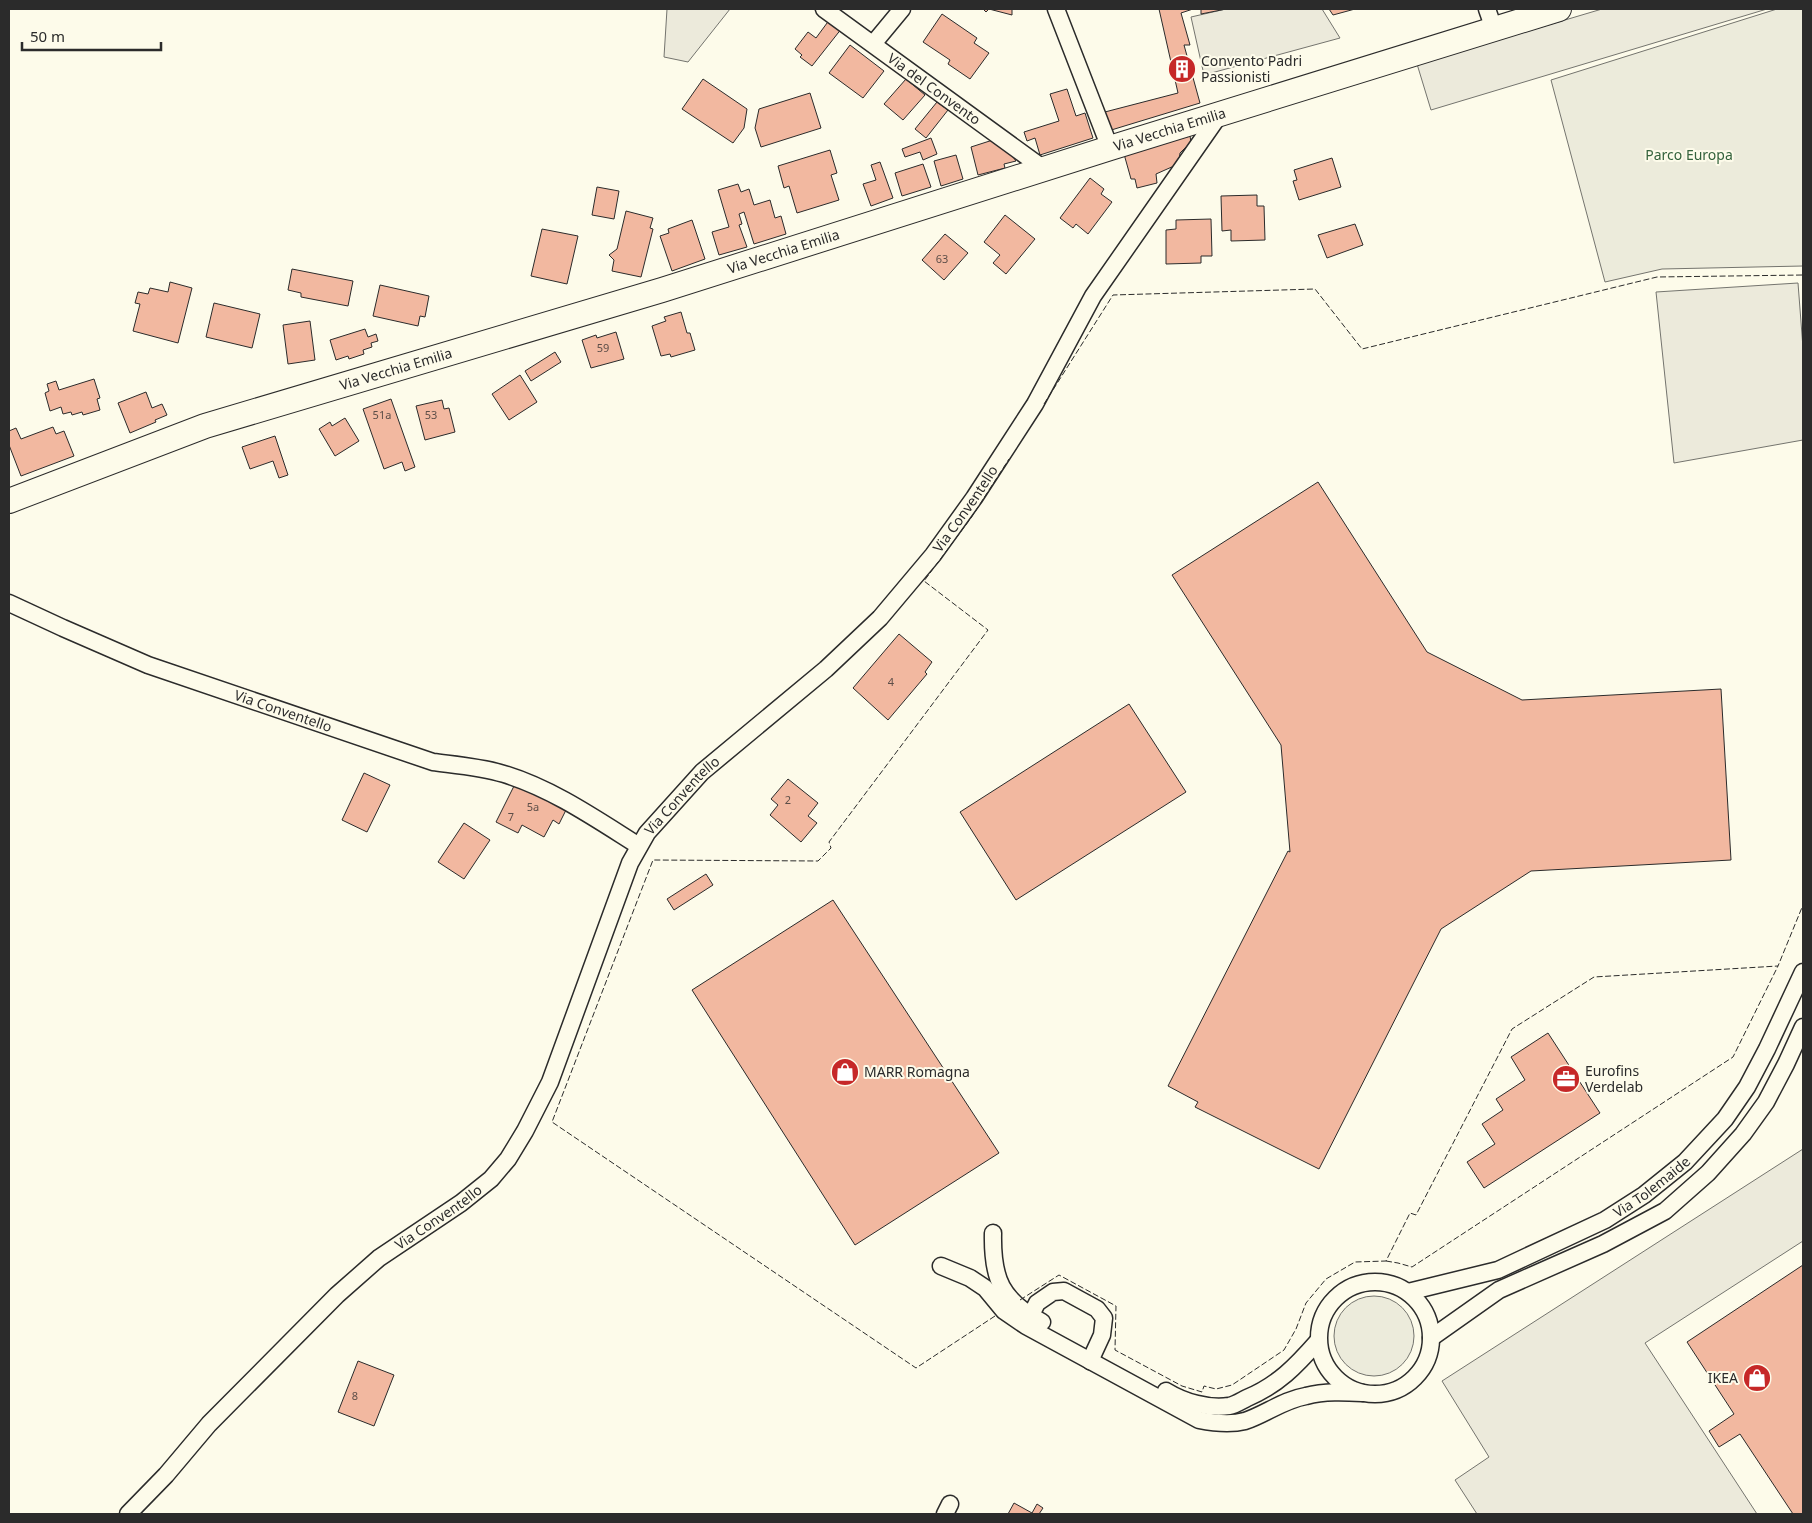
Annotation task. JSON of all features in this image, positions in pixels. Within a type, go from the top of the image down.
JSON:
[{"type":"street","name":"Via del Convento","points":[[824,9],[1044,169]]},
{"type":"street","points":[[873,44],[902,9]]},
{"type":"street","points":[[1056,9],[1110,148]]},
{"type":"street","name":"Via Vecchia Emilia","points":[[9,501],[205,426],[662,290],[1220,114],[1490,19],[1559,9]]},
{"type":"street","name":"Via Conventello","points":[[128,1514],[166,1475],[209,1424],[337,1295],[379,1258],[461,1203],[491,1179],[508,1159],[525,1131],[550,1082],[630,863],[647,833],[702,772],[826,669],[880,618],[933,555],[974,498],[1035,404],[1093,296],[1220,114]]},
{"type":"street","name":"Via Conventello","points":[[9,603],[63,628],[167,671],[433,762],[503,773],[567,802],[639,846]]},
{"type":"street","name":"Via Tolemaide","points":[[1408,1292],[1498,1270],[1605,1220],[1644,1195],[1686,1162],[1725,1119],[1747,1087],[1803,972]]},
{"type":"street","name":"Via Tolemaide","points":[[1431,1338],[1499,1290],[1603,1244],[1665,1211],[1708,1173],[1743,1134],[1766,1102],[1803,1027]]},
{"type":"street","points":[[992,1233],[992,1252],[996,1276],[1010,1300],[1028,1321]]},
{"type":"street","points":[[941,1266],[970,1278],[985,1288],[1004,1311],[1028,1321],[1093,1357],[1200,1420],[1219,1424],[1245,1421],[1280,1404],[1305,1396],[1332,1392],[1363,1393],[1381,1393],[1396,1389],[1410,1381],[1426,1360],[1431,1338],[1428,1320],[1420,1305],[1408,1292],[1392,1284],[1374,1281],[1356,1284],[1340,1293],[1328,1306],[1320,1323],[1318,1341],[1323,1359],[1332,1374],[1346,1386],[1363,1393]]},
{"type":"street","points":[[1028,1321],[1037,1303],[1053,1292],[1064,1291],[1097,1309],[1104,1318],[1102,1335],[1093,1357]]},
{"type":"street","points":[[1093,1357],[1174,1396],[1205,1406],[1230,1406],[1261,1392],[1292,1370],[1318,1341]]},
{"type":"green space","name":"Parco Europa","points":[[1777,9],[1803,9],[1803,266],[1662,269],[1605,282],[1551,80]]},
{"type":"green space","points":[[1374,1296],[1389,1299],[1402,1308],[1411,1321],[1414,1336],[1411,1351],[1402,1364],[1389,1373],[1374,1376],[1359,1373],[1346,1364],[1337,1351],[1334,1336],[1337,1321],[1346,1308],[1359,1299]]},
{"type":"shaded area","points":[[667,9],[730,9],[688,62],[664,57]]},
{"type":"shaded area","points":[[1226,9],[1322,9],[1340,38],[1204,75],[1191,17]]},
{"type":"shaded area","points":[[1602,9],[1767,9],[1431,110],[1417,64]]},
{"type":"shaded area","points":[[1798,283],[1803,348],[1803,440],[1674,463],[1656,292]]},
{"type":"shaded area","points":[[1803,1149],[1803,1241],[1645,1343],[1757,1514],[1477,1514],[1455,1480],[1489,1457],[1442,1381]]},
{"type":"building","points":[[989,9],[1012,9],[1012,15]]},
{"type":"building","name":"Convento Padri Passionisti","points":[[1159,9],[1193,9],[1181,13],[1190,45],[1184,45],[1200,103],[1108,131],[1101,113],[1178,93]]},
{"type":"building","name":"Convento Padri Passionisti","points":[[1201,9],[1226,9],[1201,14]]},
{"type":"building","points":[[1329,9],[1355,9],[1333,15]]},
{"type":"building","points":[[942,14],[977,38],[974,43],[989,53],[970,79],[948,64],[950,60],[923,42]]},
{"type":"building","points":[[830,19],[842,28],[812,66],[800,57],[802,55],[795,49],[808,32],[816,38]]},
{"type":"building","points":[[850,45],[884,71],[863,98],[829,73]]},
{"type":"building","points":[[703,79],[747,109],[744,128],[733,143],[682,109]]},
{"type":"building","points":[[906,79],[925,95],[903,120],[884,104]]},
{"type":"building","points":[[1067,89],[1076,116],[1085,113],[1093,138],[1040,155],[1035,138],[1027,141],[1024,132],[1059,121],[1050,94]]},
{"type":"building","points":[[810,93],[821,128],[761,147],[755,128],[759,109]]},
{"type":"building","points":[[937,102],[948,110],[926,138],[915,129]]},
{"type":"building","points":[[1190,136],[1191,142],[1180,153],[1179,161],[1174,166],[1156,174],[1157,183],[1137,188],[1135,179],[1131,179],[1124,154]]},
{"type":"building","points":[[931,138],[937,154],[923,160],[920,152],[905,157],[902,149]]},
{"type":"building","points":[[999,138],[1016,161],[1004,164],[1005,168],[978,175],[971,147]]},
{"type":"building","points":[[830,150],[837,173],[831,175],[839,200],[797,213],[789,186],[784,188],[778,166]]},
{"type":"building","points":[[956,155],[963,179],[941,186],[934,161]]},
{"type":"building","points":[[1332,158],[1341,187],[1299,200],[1293,181],[1297,180],[1294,170]]},
{"type":"building","points":[[880,162],[893,198],[871,206],[863,184],[876,180],[871,165]]},
{"type":"building","points":[[923,164],[931,187],[902,196],[895,173]]},
{"type":"building","points":[[1090,178],[1104,189],[1101,194],[1112,202],[1088,234],[1076,224],[1073,228],[1060,218]]},
{"type":"building","points":[[738,184],[741,192],[749,189],[754,205],[770,200],[775,218],[781,216],[786,234],[754,244],[744,212],[739,214],[742,224],[739,225],[747,247],[719,255],[712,232],[729,227],[718,190]]},
{"type":"building","points":[[597,187],[619,191],[614,219],[592,215]]},
{"type":"building","points":[[1257,195],[1257,206],[1264,206],[1265,240],[1231,241],[1231,230],[1222,231],[1221,196]]},
{"type":"building","points":[[626,211],[653,218],[650,228],[653,229],[641,277],[612,271],[614,260],[609,255],[617,249]]},
{"type":"building","points":[[1005,215],[1035,239],[1006,274],[993,263],[1000,255],[984,242]]},
{"type":"building","points":[[1211,219],[1212,256],[1201,256],[1201,263],[1166,264],[1166,230],[1176,229],[1176,220]]},
{"type":"building","points":[[692,220],[705,259],[672,271],[660,236],[669,233],[668,229]]},
{"type":"building","points":[[1355,224],[1363,245],[1327,258],[1318,235]]},
{"type":"building","points":[[542,229],[578,236],[567,284],[531,276]]},
{"type":"building","points":[[945,234],[968,253],[944,280],[922,260]]},
{"type":"building","points":[[292,269],[353,281],[348,306],[301,297],[301,293],[288,290]]},
{"type":"building","points":[[170,282],[192,288],[178,343],[133,331],[140,304],[135,303],[138,292],[148,294],[150,288],[168,292]]},
{"type":"building","points":[[380,285],[429,296],[425,317],[420,316],[418,326],[373,316]]},
{"type":"building","points":[[214,303],[260,314],[252,348],[206,337]]},
{"type":"building","points":[[681,312],[687,333],[690,333],[695,350],[671,357],[670,354],[661,356],[652,326],[666,321],[664,317]]},
{"type":"building","points":[[310,321],[315,360],[288,364],[283,325]]},
{"type":"building","points":[[365,329],[368,337],[376,334],[378,341],[371,343],[372,347],[363,350],[364,354],[349,359],[348,356],[336,360],[330,340]]},
{"type":"building","points":[[616,332],[624,359],[591,368],[582,340],[596,335],[597,338]]},
{"type":"building","points":[[555,352],[561,362],[531,381],[525,371]]},
{"type":"building","points":[[520,375],[537,402],[509,420],[492,394]]},
{"type":"building","points":[[94,379],[100,398],[97,399],[100,410],[83,415],[82,412],[72,415],[71,412],[63,414],[61,407],[50,411],[45,393],[49,391],[47,384],[56,381],[59,390]]},
{"type":"building","points":[[146,392],[152,408],[162,404],[167,415],[130,433],[118,403]]},
{"type":"building","points":[[391,399],[415,467],[405,471],[402,462],[384,469],[363,409]]},
{"type":"building","points":[[442,400],[444,409],[449,408],[455,432],[425,440],[416,406]]},
{"type":"building","points":[[345,418],[359,441],[335,456],[319,429],[330,422],[332,426]]},
{"type":"building","points":[[53,427],[56,434],[64,431],[74,456],[21,476],[9,445],[9,431],[16,428],[21,439]]},
{"type":"building","points":[[275,436],[288,475],[279,478],[273,461],[250,469],[242,447]]},
{"type":"building","points":[[1318,482],[1427,652],[1522,700],[1721,689],[1731,860],[1531,871],[1441,929],[1319,1169],[1195,1107],[1198,1102],[1168,1086],[1288,851],[1290,852],[1281,745],[1172,575]]},
{"type":"building","points":[[899,634],[932,662],[925,672],[927,674],[888,720],[853,688]]},
{"type":"building","points":[[1129,704],[1186,792],[1016,900],[960,812]]},
{"type":"building","points":[[364,773],[390,785],[367,832],[342,820]]},
{"type":"building","points":[[788,779],[818,803],[808,816],[817,823],[801,842],[770,815],[778,805],[771,799]]},
{"type":"building","points":[[516,782],[567,808],[559,824],[553,820],[544,837],[522,825],[518,833],[496,822]]},
{"type":"building","points":[[464,823],[490,840],[464,879],[438,862]]},
{"type":"building","points":[[706,874],[713,885],[674,910],[667,899]]},
{"type":"building","name":"MARR Romagna","points":[[833,900],[999,1153],[855,1245],[692,990]]},
{"type":"building","points":[[1548,1033],[1600,1113],[1484,1188],[1467,1162],[1495,1144],[1482,1124],[1503,1110],[1496,1099],[1525,1080],[1511,1057]]},
{"type":"building","name":"IKEA","points":[[1803,1265],[1803,1514],[1793,1514],[1740,1434],[1719,1447],[1709,1431],[1734,1414],[1687,1342]]},
{"type":"building","points":[[358,1361],[394,1375],[374,1426],[338,1412]]},
{"type":"building","points":[[1014,1503],[1032,1513],[1037,1504],[1043,1508],[1039,1514],[1008,1514]]},
{"type":"fence","points":[[1044,404],[1113,295],[1315,289],[1362,349],[1657,277],[1803,275]]},
{"type":"fence","points":[[995,1316],[916,1368],[552,1122],[653,860],[818,861],[831,848],[829,842],[988,630],[924,581],[971,518],[1009,459]]},
{"type":"fence","points":[[1020,1300],[1059,1275],[1116,1306],[1115,1350],[1182,1386],[1202,1392],[1204,1386],[1216,1389],[1232,1385],[1284,1350],[1296,1329],[1306,1303],[1326,1279],[1355,1262],[1386,1261],[1410,1213],[1416,1215],[1512,1029],[1594,977],[1778,966],[1803,905]]},
{"type":"fence","points":[[1386,1261],[1412,1267],[1733,1057],[1778,966]]},
{"type":"place","name":"Convento Padri Passionisti","points":[[1182,69]]},
{"type":"place","name":"MARR Romagna","points":[[845,1072]]},
{"type":"place","name":"Eurofins Verdelab","points":[[1566,1079]]},
{"type":"place","name":"IKEA","points":[[1757,1378]]}]
